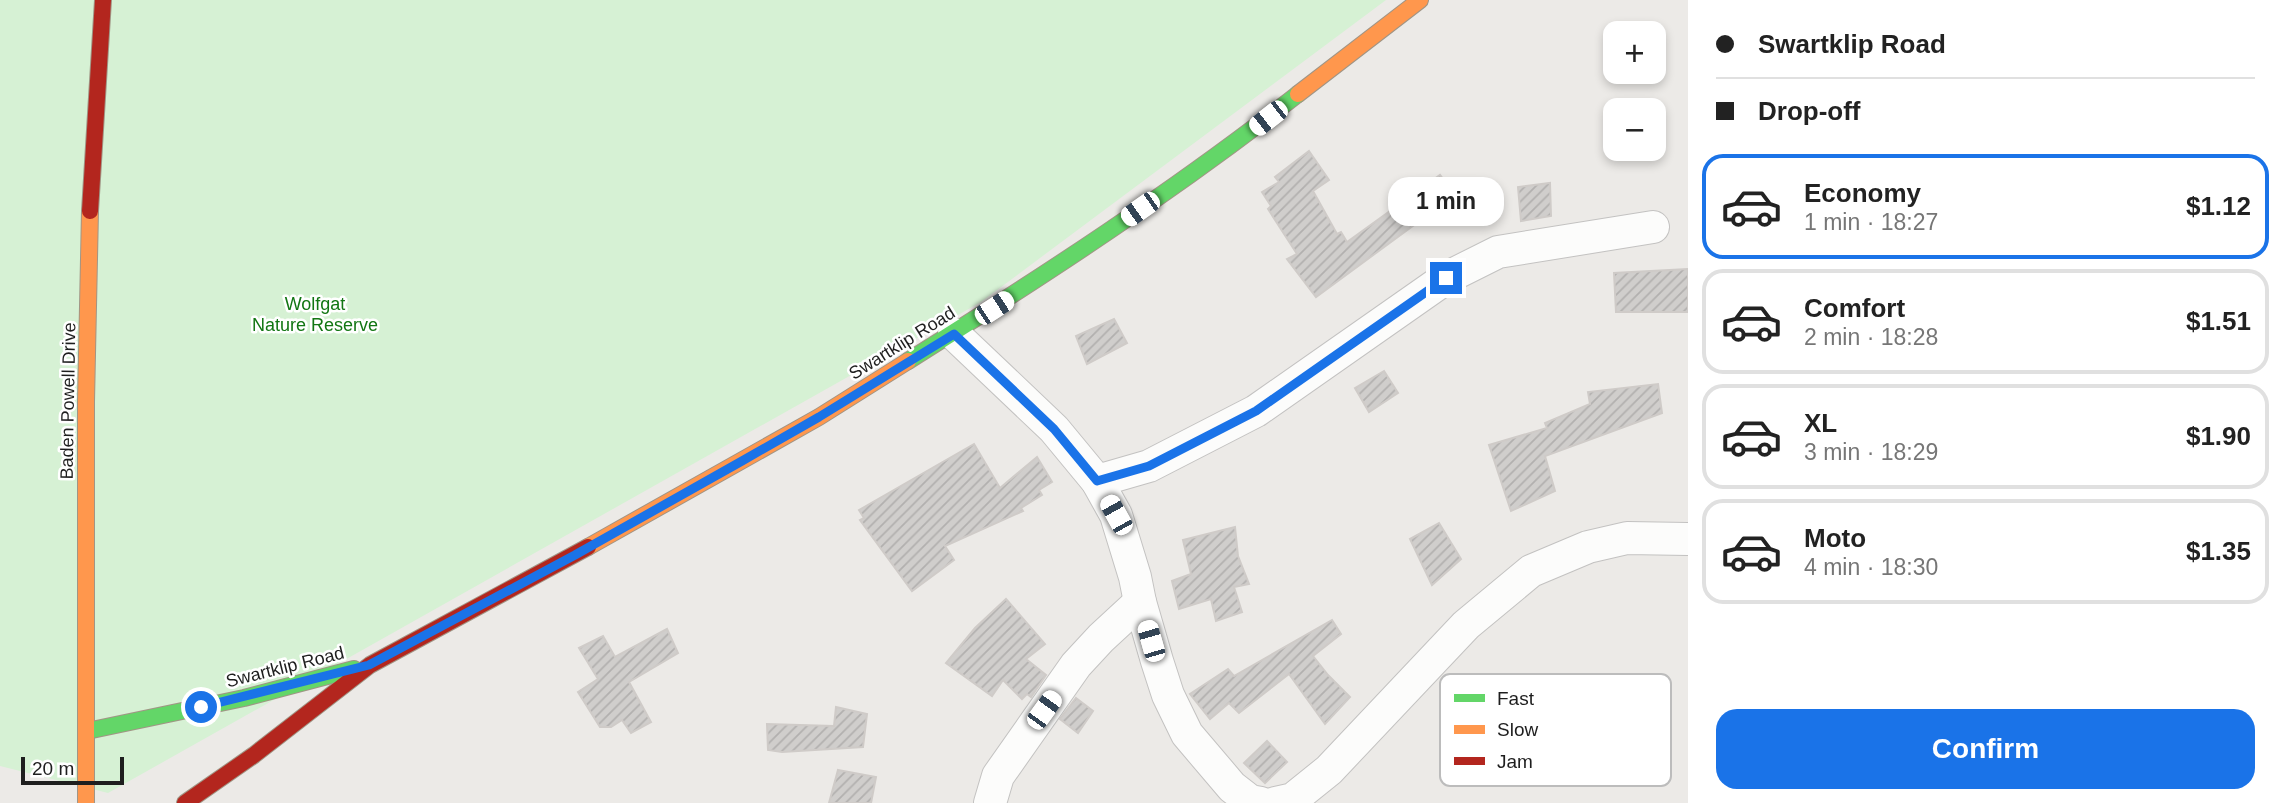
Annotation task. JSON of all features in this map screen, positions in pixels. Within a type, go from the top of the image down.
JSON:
[{"type":"main road","name":"Baden Powell Drive","points":[[86,803],[88,274],[91,163],[103,0]]},
{"type":"main road","name":"Swartklip Road","points":[[185,803],[254,755],[369,665],[563,561],[819,417],[1055,269],[1246,135],[1420,0]]},
{"type":"main road","name":"Swartklip Road","points":[[87,731],[244,698],[369,665]]},
{"type":"street","points":[[1097,481],[1149,466],[1256,411],[1446,278],[1498,252],[1653,227]]},
{"type":"street","points":[[954,334],[1054,429],[1097,481],[1116,515],[1168,695],[1187,734],[1227,795],[1261,803]]},
{"type":"street","points":[[1275,803],[1293,799],[1329,770],[1466,625],[1531,571],[1588,547],[1627,538],[1688,539]]},
{"type":"street","points":[[990,803],[998,776],[1076,665],[1140,602]]},
{"type":"green space","name":"Wolfgat Nature Reserve","points":[[0,0],[1386,0],[981,302],[108,793],[0,766]]},
{"type":"building","points":[[1309,151],[1329,180],[1313,191],[1337,234],[1341,232],[1347,242],[1440,175],[1455,195],[1316,297],[1287,259],[1297,254],[1268,209],[1271,206],[1262,192],[1279,182],[1275,177]]},
{"type":"building","points":[[1550,183],[1551,216],[1521,221],[1518,187]]},
{"type":"building","points":[[1688,269],[1688,312],[1616,312],[1614,273]]},
{"type":"building","points":[[1114,319],[1127,343],[1087,364],[1076,336]]},
{"type":"building","points":[[1384,371],[1398,393],[1369,412],[1355,388]]},
{"type":"building","points":[[1658,384],[1662,413],[1545,456],[1555,491],[1511,511],[1489,445],[1547,428],[1545,423],[1590,404],[1588,392]]},
{"type":"building","points":[[974,444],[1000,488],[1037,457],[1052,482],[1039,490],[1042,495],[1021,508],[1023,511],[945,546],[954,560],[912,591],[860,520],[864,518],[859,510]]},
{"type":"building","points":[[1439,523],[1461,559],[1432,585],[1410,539]]},
{"type":"building","points":[[1235,527],[1238,556],[1249,584],[1234,587],[1242,612],[1216,621],[1211,599],[1179,609],[1172,581],[1191,574],[1183,540]]},
{"type":"building","points":[[1006,599],[1045,644],[1026,659],[1046,675],[1031,697],[1027,694],[1022,699],[1003,680],[992,696],[946,663],[975,628]]},
{"type":"building","points":[[1332,620],[1341,634],[1313,656],[1350,697],[1325,724],[1289,674],[1239,713],[1229,703],[1210,719],[1190,694],[1228,669],[1234,676]]},
{"type":"building","points":[[667,629],[678,653],[629,682],[651,722],[631,733],[622,720],[611,727],[600,727],[578,692],[598,679],[579,648],[603,636],[615,657]]},
{"type":"building","points":[[1076,698],[1093,711],[1078,733],[1060,719]]},
{"type":"building","points":[[836,707],[867,714],[863,747],[782,752],[768,750],[767,724],[834,726]]},
{"type":"building","points":[[1267,741],[1287,762],[1265,783],[1244,763]]},
{"type":"building","points":[[838,770],[876,777],[871,803],[829,803]]},
{"type":"traffic: fast","points":[[908,361],[1107,232],[1204,165],[1298,94]]},
{"type":"traffic: fast","points":[[87,731],[244,698],[354,669]]},
{"type":"traffic: slow","points":[[1298,94],[1420,0]]},
{"type":"traffic: slow","points":[[86,803],[86,402],[90,211]]},
{"type":"traffic: slow","points":[[588,547],[819,417],[908,361]]},
{"type":"traffic: jam","points":[[90,211],[103,0]]},
{"type":"traffic: jam","points":[[185,803],[254,755],[370,665],[588,547]]},
{"type":"route","points":[[201,707],[369,665],[575,555],[742,461],[954,334],[1054,429],[1097,481],[1149,466],[1256,411],[1446,278]]}]
